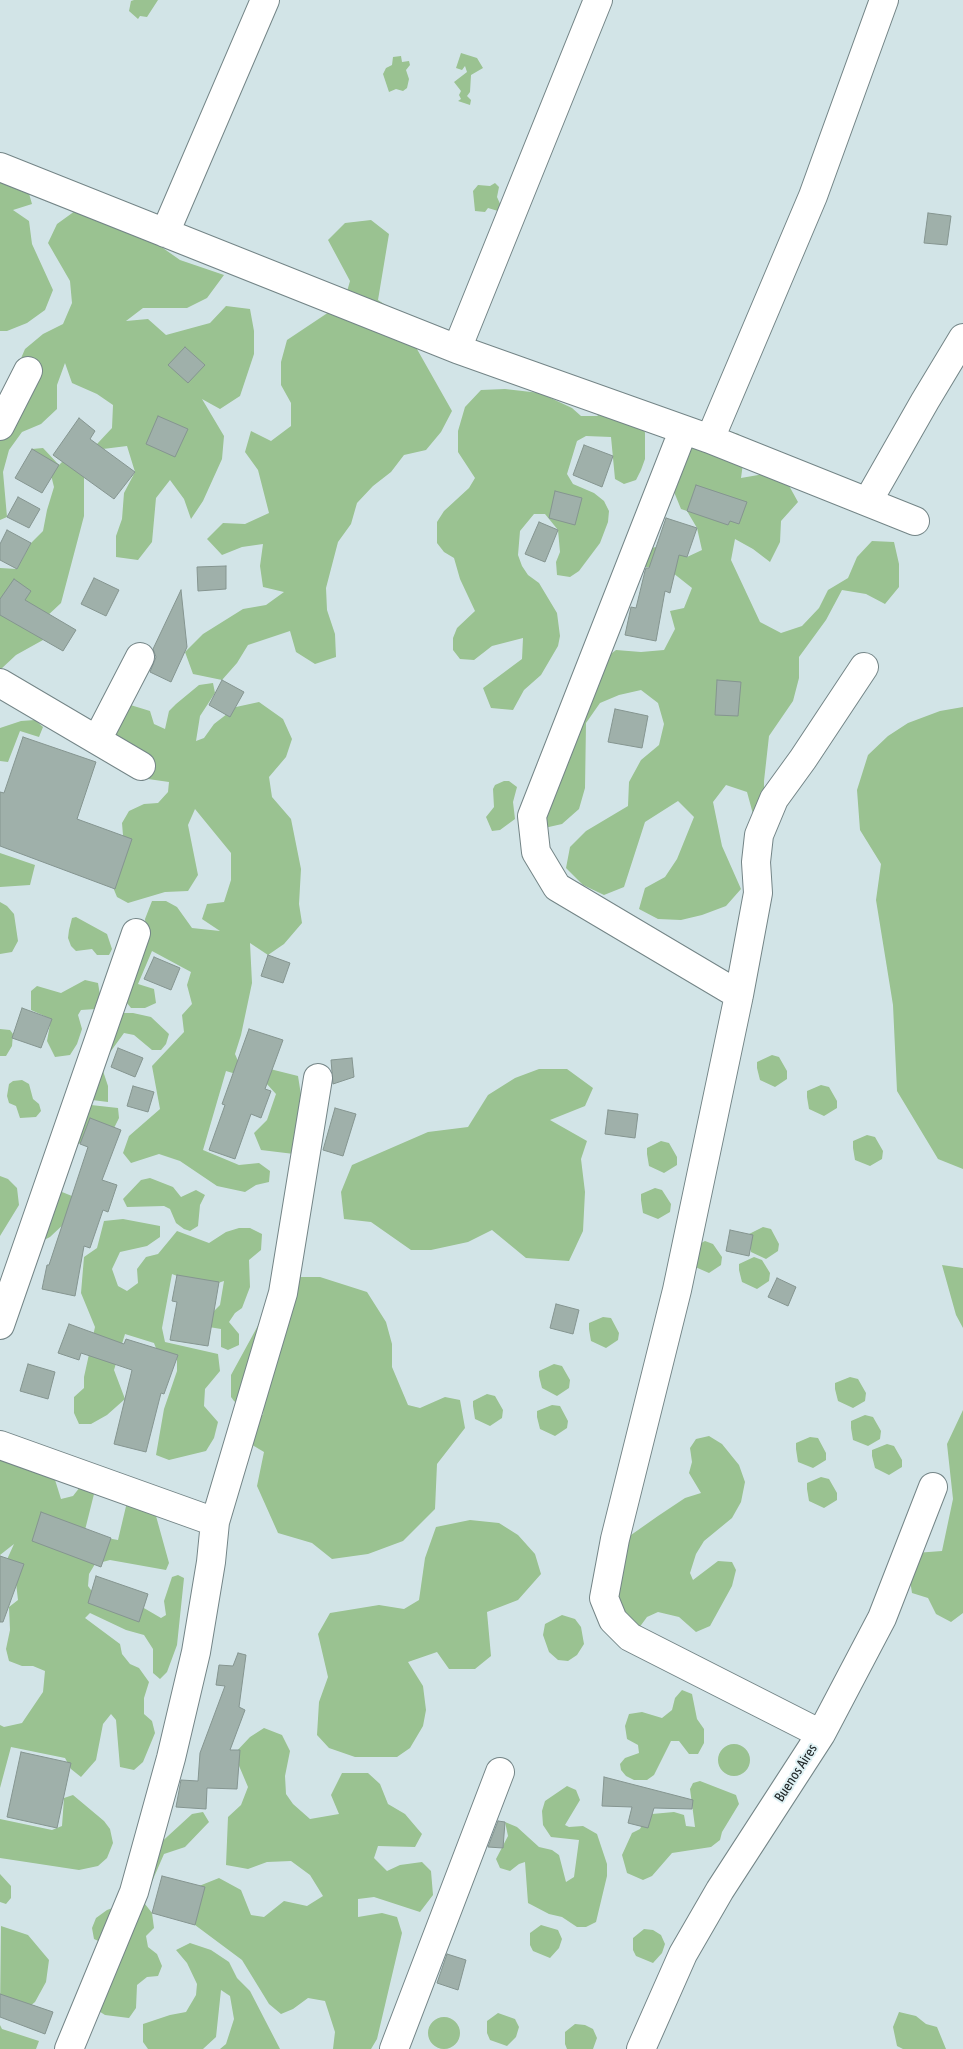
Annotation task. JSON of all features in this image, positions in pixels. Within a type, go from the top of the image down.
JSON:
[{"type":"street","points":[[164,233],[266,0]]},
{"type":"street","points":[[457,349],[598,0]]},
{"type":"street","points":[[710,439],[813,196],[884,0]]},
{"type":"street","points":[[0,167],[457,349],[683,431],[710,439],[915,521]]},
{"type":"street","points":[[868,501],[963,338]]},
{"type":"street","points":[[0,426],[28,371]]},
{"type":"street","points":[[683,431],[532,816],[536,852],[557,887],[739,995]]},
{"type":"street","points":[[97,740],[140,657]]},
{"type":"street","points":[[822,1734],[630,1637],[613,1620],[604,1598],[616,1539],[677,1290],[739,995],[758,892],[756,862],[759,836],[774,799],[864,667]]},
{"type":"street","points":[[0,683],[141,766]]},
{"type":"street","points":[[0,1325],[136,933]]},
{"type":"street","points":[[69,2049],[134,1892],[196,1652],[211,1562],[215,1522],[283,1294],[318,1078]]},
{"type":"street","points":[[0,1445],[215,1522]]},
{"type":"street","name":"Buenos Aires","points":[[641,2049],[684,1954],[711,1906],[822,1734],[882,1618],[933,1487]]},
{"type":"street","points":[[394,2049],[500,1772]]},
{"type":"green space","points":[[158,0],[147,17],[140,16],[138,19],[129,11],[131,1]]},
{"type":"green space","points":[[461,53],[477,58],[483,68],[471,75],[470,92],[467,96],[471,100],[470,105],[458,101],[461,99],[459,95],[461,91],[454,82],[467,72],[465,66],[462,70],[456,68]]},
{"type":"green space","points":[[401,56],[402,62],[409,61],[410,65],[406,70],[409,79],[407,88],[403,91],[396,89],[389,92],[383,74],[386,68],[392,65],[393,57]]},
{"type":"green space","points":[[0,180],[26,183],[32,204],[13,210],[29,221],[32,244],[53,290],[45,310],[27,323],[7,331],[0,331]]},
{"type":"green space","points":[[495,183],[499,187],[497,197],[501,206],[498,211],[488,208],[485,212],[475,211],[473,191],[478,185],[490,186]]},
{"type":"green space","points":[[75,211],[118,227],[160,246],[180,260],[224,275],[207,298],[187,308],[143,308],[126,321],[148,319],[166,335],[210,323],[226,306],[250,309],[254,331],[254,354],[240,396],[220,409],[202,399],[224,436],[222,459],[203,501],[191,519],[184,499],[170,480],[156,498],[152,542],[138,560],[116,557],[116,536],[122,519],[124,493],[135,472],[127,446],[103,449],[84,455],[84,516],[61,603],[45,618],[43,640],[16,655],[0,670],[0,568],[17,569],[31,543],[43,531],[54,487],[49,467],[32,449],[43,448],[59,465],[72,452],[97,444],[112,428],[113,405],[97,394],[72,383],[65,363],[57,385],[57,409],[41,424],[22,432],[9,450],[3,472],[7,517],[0,520],[0,421],[16,370],[25,349],[43,334],[63,324],[72,303],[70,281],[48,243],[57,224]]},
{"type":"green space","points":[[371,220],[389,234],[378,300],[396,312],[452,411],[441,432],[426,450],[404,455],[391,472],[373,486],[357,503],[351,524],[338,542],[326,588],[327,610],[335,634],[336,657],[315,664],[296,652],[290,631],[248,645],[237,663],[222,680],[193,674],[185,652],[203,634],[243,609],[266,605],[284,592],[263,587],[260,566],[263,544],[242,547],[222,555],[207,539],[223,523],[245,524],[269,513],[258,470],[245,452],[251,431],[271,441],[291,426],[291,403],[281,385],[281,362],[287,340],[344,302],[350,281],[328,240],[345,223]]},
{"type":"green space","points":[[505,389],[540,393],[572,408],[581,416],[597,416],[606,409],[642,421],[645,433],[645,459],[641,470],[636,480],[624,484],[615,479],[611,437],[586,436],[577,441],[567,474],[573,484],[594,493],[604,501],[609,511],[608,522],[600,543],[579,571],[570,577],[557,575],[556,562],[560,552],[558,530],[545,514],[534,514],[520,531],[518,555],[522,566],[528,575],[539,583],[557,613],[560,636],[558,646],[541,675],[524,690],[513,710],[491,708],[483,688],[522,659],[523,638],[492,646],[474,660],[460,659],[453,650],[453,638],[457,628],[475,611],[460,579],[454,558],[444,552],[437,543],[437,522],[444,511],[469,488],[475,478],[458,452],[458,431],[465,407],[481,390]]},
{"type":"green space","points":[[716,428],[739,434],[744,456],[741,478],[764,474],[787,482],[798,502],[781,521],[780,542],[770,562],[753,549],[735,539],[731,560],[760,622],[781,633],[802,626],[819,608],[828,590],[848,578],[857,557],[872,541],[894,542],[899,564],[899,587],[885,604],[866,594],[842,590],[826,620],[799,657],[799,678],[793,701],[769,736],[764,781],[764,816],[753,836],[753,814],[747,792],[726,785],[713,802],[722,846],[741,889],[726,906],[702,915],[681,920],[658,919],[639,909],[645,888],[665,877],[677,859],[694,817],[678,801],[645,822],[624,887],[604,895],[583,885],[566,868],[570,847],[586,831],[628,806],[629,782],[641,760],[659,745],[664,724],[658,703],[641,690],[619,695],[600,703],[586,723],[585,788],[579,809],[562,824],[540,829],[541,806],[557,790],[596,665],[616,650],[641,652],[664,650],[675,629],[670,611],[684,608],[692,588],[668,569],[646,567],[634,552],[656,547],[667,547],[687,557],[702,550],[697,528],[687,511],[681,509],[672,487],[677,444]]},
{"type":"green space","points":[[213,683],[215,693],[200,716],[196,741],[204,738],[214,724],[236,707],[259,702],[283,719],[292,739],[286,757],[269,777],[272,797],[291,819],[301,869],[299,904],[302,923],[284,944],[268,955],[250,943],[252,983],[235,1054],[238,1061],[298,1076],[301,1095],[298,1135],[294,1154],[261,1150],[254,1133],[267,1120],[276,1094],[266,1083],[226,1071],[203,1150],[239,1165],[259,1163],[270,1171],[269,1182],[256,1185],[245,1192],[217,1186],[180,1161],[159,1154],[131,1163],[123,1153],[129,1136],[160,1109],[152,1066],[184,1032],[182,1015],[192,1004],[187,985],[191,972],[152,951],[138,984],[154,989],[156,1003],[145,1008],[131,1008],[119,993],[146,930],[145,919],[152,901],[166,901],[177,907],[192,928],[220,931],[202,919],[207,904],[224,902],[231,880],[231,853],[195,809],[188,825],[198,875],[188,891],[165,892],[128,903],[117,897],[108,875],[125,860],[122,823],[129,811],[144,804],[158,803],[168,792],[169,782],[148,779],[114,767],[105,755],[101,699],[111,695],[124,703],[150,711],[154,724],[165,729],[169,711],[176,704],[199,685]]},
{"type":"green space","points":[[963,707],[963,1169],[938,1159],[897,1091],[893,1005],[876,900],[881,864],[860,830],[857,790],[868,755],[888,736],[908,723],[940,711]]},
{"type":"green space","points":[[35,720],[43,727],[39,737],[20,731],[8,762],[0,761],[0,728],[21,721]]},
{"type":"green space","points":[[509,781],[517,787],[513,802],[515,819],[500,830],[492,831],[486,817],[494,807],[493,789],[495,785]]},
{"type":"green space","points":[[0,853],[35,865],[30,885],[0,887]]},
{"type":"green space","points":[[0,902],[7,906],[14,914],[18,941],[12,952],[0,954]]},
{"type":"green space","points":[[76,917],[107,934],[112,949],[109,955],[97,955],[92,949],[76,951],[71,946],[68,938],[69,930],[72,918]]},
{"type":"green space","points":[[85,980],[98,983],[101,1001],[96,1009],[81,1010],[78,1015],[82,1029],[77,1044],[70,1055],[55,1057],[47,1041],[51,1019],[31,1010],[31,991],[37,986],[61,993]]},
{"type":"green space","points":[[114,1013],[133,1013],[151,1017],[169,1034],[166,1044],[161,1050],[152,1050],[134,1035],[124,1033],[103,1062],[103,1071],[108,1086],[108,1102],[84,1099]]},
{"type":"green space","points":[[0,1029],[10,1030],[13,1034],[12,1046],[6,1056],[0,1056]]},
{"type":"green space","points":[[772,1055],[779,1057],[787,1071],[787,1079],[775,1087],[760,1080],[757,1068],[757,1062]]},
{"type":"green space","points":[[539,1069],[567,1069],[593,1088],[585,1106],[550,1120],[587,1141],[581,1159],[585,1192],[583,1231],[569,1261],[526,1258],[492,1230],[468,1242],[431,1250],[411,1250],[371,1222],[344,1219],[341,1192],[352,1165],[428,1132],[468,1127],[488,1095],[515,1078]]},
{"type":"green space","points":[[22,1080],[29,1084],[33,1099],[39,1104],[41,1111],[36,1117],[20,1118],[16,1106],[9,1103],[7,1096],[9,1084],[13,1081]]},
{"type":"green space","points":[[821,1085],[829,1087],[837,1101],[837,1108],[824,1116],[809,1109],[807,1097],[807,1091]]},
{"type":"green space","points":[[91,1105],[118,1108],[119,1118],[114,1128],[76,1145],[84,1108]]},
{"type":"green space","points":[[867,1135],[875,1137],[883,1151],[882,1159],[870,1166],[855,1160],[853,1148],[853,1141]]},
{"type":"green space","points":[[661,1141],[669,1143],[677,1157],[677,1165],[664,1173],[649,1166],[647,1154],[647,1148]]},
{"type":"green space","points":[[0,1176],[8,1179],[17,1188],[19,1205],[0,1236]]},
{"type":"green space","points":[[150,1178],[173,1187],[181,1197],[196,1190],[205,1195],[200,1205],[198,1226],[190,1231],[184,1229],[176,1223],[170,1209],[164,1206],[127,1207],[123,1199],[141,1180]]},
{"type":"green space","points":[[655,1188],[662,1190],[671,1204],[670,1212],[658,1219],[643,1213],[641,1200],[641,1194]]},
{"type":"green space","points":[[57,1190],[77,1198],[67,1221],[50,1237],[40,1242]]},
{"type":"green space","points":[[123,1219],[160,1226],[160,1237],[147,1246],[120,1252],[112,1269],[118,1286],[127,1291],[138,1283],[137,1269],[146,1257],[158,1254],[177,1231],[209,1243],[226,1232],[239,1228],[250,1228],[262,1234],[261,1250],[249,1260],[250,1287],[242,1308],[235,1313],[229,1322],[239,1334],[239,1345],[228,1350],[221,1347],[221,1329],[209,1327],[211,1314],[220,1305],[224,1281],[206,1287],[172,1274],[162,1328],[165,1342],[218,1354],[220,1371],[205,1389],[204,1406],[218,1422],[214,1438],[206,1451],[169,1460],[156,1455],[164,1409],[177,1371],[177,1356],[157,1351],[154,1343],[125,1334],[114,1370],[125,1399],[107,1415],[91,1424],[79,1424],[74,1413],[74,1397],[84,1388],[84,1377],[95,1327],[81,1293],[84,1257],[97,1248],[104,1221]]},
{"type":"green space","points":[[763,1227],[771,1229],[779,1244],[778,1251],[766,1259],[751,1252],[749,1240],[749,1234]]},
{"type":"green space","points":[[705,1241],[713,1244],[722,1257],[721,1265],[709,1273],[693,1266],[699,1244]]},
{"type":"green space","points":[[754,1257],[762,1260],[770,1273],[769,1281],[757,1289],[742,1282],[739,1270],[739,1264]]},
{"type":"green space","points":[[942,1265],[963,1268],[963,1328],[956,1315]]},
{"type":"green space","points":[[292,1277],[320,1277],[367,1292],[386,1322],[392,1344],[392,1367],[408,1405],[420,1408],[445,1397],[460,1400],[465,1428],[437,1464],[435,1509],[403,1541],[368,1554],[332,1559],[312,1543],[278,1533],[257,1486],[264,1452],[239,1437],[242,1411],[263,1415],[264,1402],[238,1404],[234,1401],[231,1397],[231,1375],[261,1320]]},
{"type":"green space","points":[[603,1317],[611,1318],[619,1333],[618,1340],[606,1348],[591,1341],[589,1329],[589,1323]]},
{"type":"green space","points":[[554,1364],[562,1366],[570,1380],[569,1388],[557,1396],[542,1388],[539,1376],[539,1371]]},
{"type":"green space","points":[[850,1377],[858,1379],[866,1393],[865,1401],[853,1408],[838,1401],[835,1389],[835,1383]]},
{"type":"green space","points":[[487,1394],[495,1396],[503,1410],[502,1418],[490,1426],[475,1419],[473,1406],[473,1401]]},
{"type":"green space","points":[[552,1405],[560,1406],[568,1421],[567,1428],[555,1436],[540,1429],[537,1417],[537,1411]]},
{"type":"green space","points":[[963,1410],[963,1613],[951,1622],[936,1614],[928,1598],[912,1593],[909,1574],[915,1553],[942,1551],[953,1499],[947,1444]]},
{"type":"green space","points":[[865,1415],[873,1417],[881,1431],[880,1439],[868,1446],[853,1440],[851,1428],[851,1421]]},
{"type":"green space","points":[[709,1436],[722,1444],[739,1465],[745,1482],[741,1502],[732,1518],[704,1541],[696,1554],[690,1573],[693,1580],[718,1561],[732,1562],[736,1570],[732,1586],[710,1626],[696,1632],[679,1617],[658,1612],[647,1617],[636,1632],[618,1631],[615,1580],[621,1549],[631,1535],[658,1516],[685,1498],[701,1493],[689,1473],[692,1462],[690,1448],[696,1439]]},
{"type":"green space","points":[[810,1437],[818,1438],[826,1453],[826,1460],[813,1468],[798,1462],[796,1449],[796,1443]]},
{"type":"green space","points":[[887,1444],[894,1446],[902,1460],[902,1467],[889,1475],[875,1468],[872,1456],[872,1450]]},
{"type":"green space","points":[[0,1446],[51,1467],[61,1499],[73,1496],[80,1487],[113,1498],[94,1494],[84,1534],[118,1540],[127,1502],[156,1516],[169,1563],[166,1570],[110,1560],[95,1564],[89,1574],[88,1586],[94,1594],[137,1604],[161,1618],[166,1615],[164,1601],[172,1577],[178,1575],[184,1578],[177,1645],[167,1672],[160,1679],[153,1673],[153,1649],[144,1635],[126,1630],[90,1613],[85,1618],[120,1644],[122,1654],[130,1664],[139,1668],[149,1682],[144,1698],[144,1714],[152,1721],[155,1733],[143,1762],[134,1770],[120,1767],[116,1720],[111,1714],[103,1724],[96,1760],[81,1777],[71,1769],[65,1758],[11,1747],[0,1788],[0,1725],[4,1727],[22,1723],[43,1692],[45,1671],[33,1666],[22,1666],[9,1661],[6,1649],[10,1630],[9,1607],[18,1600],[16,1583],[0,1575],[14,1544],[0,1555]]},
{"type":"green space","points":[[821,1477],[829,1479],[837,1493],[837,1500],[824,1508],[809,1501],[807,1489],[807,1483]]},
{"type":"green space","points":[[470,1520],[499,1523],[518,1535],[535,1554],[541,1574],[518,1600],[487,1612],[491,1656],[475,1669],[449,1669],[437,1652],[408,1662],[423,1686],[426,1710],[423,1726],[410,1748],[397,1757],[355,1757],[329,1748],[317,1735],[319,1702],[328,1677],[318,1634],[330,1613],[379,1605],[404,1609],[419,1600],[425,1558],[436,1527]]},
{"type":"green space","points":[[562,1615],[575,1619],[581,1627],[584,1644],[577,1655],[568,1661],[558,1660],[549,1652],[543,1635],[545,1624]]},
{"type":"green space","points":[[682,1690],[692,1694],[697,1719],[704,1729],[704,1743],[698,1754],[689,1754],[679,1741],[671,1741],[654,1775],[647,1780],[634,1780],[626,1776],[621,1770],[620,1764],[625,1758],[639,1753],[638,1745],[627,1739],[625,1726],[629,1714],[642,1712],[662,1718],[672,1710],[675,1698]]},
{"type":"green space","points":[[264,1728],[282,1735],[290,1751],[285,1776],[286,1794],[293,1804],[310,1819],[339,1814],[331,1795],[342,1773],[368,1773],[380,1784],[388,1804],[405,1814],[422,1834],[415,1847],[378,1846],[374,1858],[387,1871],[400,1865],[422,1862],[431,1871],[433,1895],[420,1912],[374,1897],[358,1899],[358,1917],[382,1913],[397,1917],[402,1933],[377,2039],[371,2049],[333,2049],[335,2032],[325,2001],[308,1998],[293,2009],[281,2014],[269,2004],[242,1960],[195,1925],[189,1904],[194,1888],[219,1878],[241,1890],[251,1915],[264,1917],[284,1901],[307,1906],[323,1896],[310,1875],[291,1861],[267,1862],[248,1869],[226,1865],[228,1817],[241,1805],[248,1787],[234,1754],[250,1737]]},
{"type":"green space","points":[[734,1744],[745,1749],[750,1760],[745,1771],[734,1776],[723,1771],[718,1760],[723,1749]]},
{"type":"green space","points":[[700,1781],[736,1795],[739,1804],[722,1832],[720,1840],[711,1847],[672,1853],[652,1876],[643,1880],[627,1873],[622,1855],[632,1833],[640,1829],[645,1819],[652,1814],[674,1812],[684,1815],[686,1826],[695,1827],[690,1789],[693,1783]]},
{"type":"green space","points":[[567,1786],[576,1790],[580,1800],[565,1825],[569,1827],[583,1826],[597,1834],[607,1864],[607,1876],[596,1922],[586,1927],[577,1927],[562,1917],[549,1914],[528,1903],[525,1862],[510,1871],[500,1868],[496,1859],[508,1836],[505,1822],[517,1827],[539,1847],[552,1850],[559,1855],[566,1882],[574,1877],[579,1840],[551,1837],[543,1825],[542,1811],[545,1801]]},
{"type":"green space","points":[[73,1795],[104,1821],[110,1829],[113,1843],[107,1858],[98,1866],[79,1870],[0,1858],[0,1819],[52,1830],[62,1826],[64,1798]]},
{"type":"green space","points":[[203,1812],[209,1822],[185,1847],[164,1854],[147,1893],[145,1904],[152,1913],[154,1928],[146,1936],[148,1947],[157,1954],[162,1966],[158,1976],[147,1977],[137,1985],[136,2008],[129,2018],[105,2015],[94,2008],[105,1944],[94,1939],[92,1928],[96,1918],[107,1910],[118,1906],[156,1847],[192,1814]]},
{"type":"green space","points":[[0,1874],[11,1886],[11,1898],[6,1904],[0,1902]]},
{"type":"green space","points":[[541,1925],[558,1930],[562,1939],[559,1948],[550,1958],[533,1951],[530,1945],[530,1933]]},
{"type":"green space","points":[[1,1926],[28,1935],[49,1960],[46,1982],[35,2002],[24,2011],[0,2016]]},
{"type":"green space","points":[[644,1929],[653,1930],[661,1935],[665,1944],[662,1953],[653,1963],[636,1956],[633,1950],[633,1938]]},
{"type":"green space","points":[[190,1943],[211,1950],[229,1962],[237,1978],[250,1991],[280,2049],[220,2049],[226,2044],[234,2019],[230,1996],[221,1990],[216,2037],[203,2049],[148,2049],[143,2042],[143,2024],[186,2012],[196,1995],[197,1984],[187,1963],[176,1950]]},
{"type":"green space","points":[[899,2012],[916,2016],[926,2024],[937,2027],[946,2049],[903,2049],[897,2046],[893,2027]]},
{"type":"green space","points":[[498,2013],[515,2019],[519,2027],[516,2037],[507,2046],[490,2040],[487,2033],[487,2021]]},
{"type":"green space","points":[[444,2017],[450,2018],[455,2022],[459,2027],[459,2039],[455,2044],[450,2048],[444,2049],[438,2048],[433,2044],[429,2039],[428,2033],[429,2027],[433,2022],[438,2018]]},
{"type":"green space","points":[[575,2024],[585,2025],[593,2029],[597,2038],[593,2049],[567,2049],[565,2032]]},
{"type":"green space","points":[[0,2025],[2,2029],[39,2041],[36,2049],[0,2049]]},
{"type":"building","points":[[928,213],[951,216],[947,245],[924,243]]},
{"type":"building","points":[[185,347],[205,365],[188,383],[168,365]]},
{"type":"building","points":[[158,416],[188,429],[175,457],[146,444]]},
{"type":"building","points":[[79,418],[95,431],[90,439],[135,472],[114,499],[53,455]]},
{"type":"building","points":[[584,445],[613,456],[602,487],[573,475]]},
{"type":"building","points":[[32,449],[59,465],[42,493],[15,478]]},
{"type":"building","points":[[696,485],[747,502],[739,524],[730,521],[728,525],[687,511]]},
{"type":"building","points":[[555,491],[582,498],[575,525],[549,518]]},
{"type":"building","points":[[18,497],[40,509],[29,528],[7,517]]},
{"type":"building","points":[[666,518],[697,528],[687,557],[679,555],[670,593],[665,591],[656,641],[625,635],[631,607],[636,608],[646,568],[649,568]]},
{"type":"building","points":[[539,522],[558,530],[545,562],[525,554]]},
{"type":"building","points":[[7,530],[31,543],[17,569],[0,560],[0,544]]},
{"type":"building","points":[[226,566],[226,589],[198,591],[197,567]]},
{"type":"building","points":[[94,578],[119,590],[106,616],[81,604]]},
{"type":"building","points":[[14,579],[31,591],[25,600],[76,630],[63,651],[0,615],[0,599]]},
{"type":"building","points":[[181,590],[187,647],[171,682],[150,672],[156,657],[153,649]]},
{"type":"building","points":[[222,680],[244,692],[230,717],[209,705]]},
{"type":"building","points":[[717,680],[741,682],[738,716],[715,715]]},
{"type":"building","points":[[615,709],[648,716],[642,748],[608,742]]},
{"type":"building","points":[[23,737],[96,762],[77,819],[132,839],[115,889],[0,846],[0,792],[4,793]]},
{"type":"building","points":[[268,955],[290,963],[283,983],[261,976]]},
{"type":"building","points":[[154,957],[180,968],[171,990],[144,979]]},
{"type":"building","points":[[22,1008],[52,1019],[41,1048],[12,1038]]},
{"type":"building","points":[[249,1029],[283,1040],[265,1089],[271,1091],[261,1118],[251,1114],[235,1159],[209,1150],[225,1105],[222,1104]]},
{"type":"building","points":[[118,1048],[143,1058],[135,1077],[111,1067]]},
{"type":"building","points":[[352,1058],[354,1077],[333,1084],[331,1060]]},
{"type":"building","points":[[133,1086],[154,1092],[148,1112],[127,1106]]},
{"type":"building","points":[[335,1108],[356,1114],[343,1156],[323,1150]]},
{"type":"building","points":[[608,1110],[638,1114],[635,1138],[605,1134]]},
{"type":"building","points":[[90,1118],[121,1130],[102,1180],[117,1185],[108,1212],[103,1210],[90,1248],[84,1246],[75,1296],[42,1289],[47,1265],[49,1265],[88,1147],[80,1144]]},
{"type":"building","points":[[730,1230],[753,1235],[749,1256],[726,1251]]},
{"type":"building","points":[[177,1275],[219,1282],[208,1346],[170,1340],[177,1302],[172,1301]]},
{"type":"building","points":[[777,1278],[796,1287],[788,1306],[768,1297]]},
{"type":"building","points":[[556,1304],[579,1310],[573,1334],[550,1328]]},
{"type":"building","points":[[69,1324],[124,1344],[126,1339],[178,1355],[164,1394],[161,1393],[146,1452],[114,1444],[132,1370],[81,1353],[79,1360],[58,1353]]},
{"type":"building","points":[[28,1364],[55,1372],[48,1399],[20,1391]]},
{"type":"building","points":[[41,1512],[111,1538],[101,1567],[32,1541]]},
{"type":"building","points":[[0,1556],[24,1564],[3,1622],[0,1622]]},
{"type":"building","points":[[96,1576],[148,1594],[139,1622],[88,1603]]},
{"type":"building","points":[[238,1653],[246,1655],[239,1707],[245,1710],[230,1750],[240,1750],[237,1789],[207,1788],[206,1809],[176,1807],[181,1780],[198,1781],[200,1753],[225,1686],[216,1685],[219,1665],[233,1666]]},
{"type":"building","points":[[21,1752],[71,1763],[57,1828],[7,1817]]},
{"type":"building","points":[[604,1777],[693,1800],[692,1809],[654,1808],[648,1828],[628,1823],[632,1807],[602,1806]]},
{"type":"building","points":[[498,1821],[505,1822],[503,1848],[488,1847]]},
{"type":"building","points":[[162,1876],[205,1887],[195,1925],[152,1913]]},
{"type":"building","points":[[447,1954],[466,1960],[458,1990],[437,1983]]},
{"type":"building","points":[[0,1994],[53,2012],[45,2034],[0,2017]]}]
